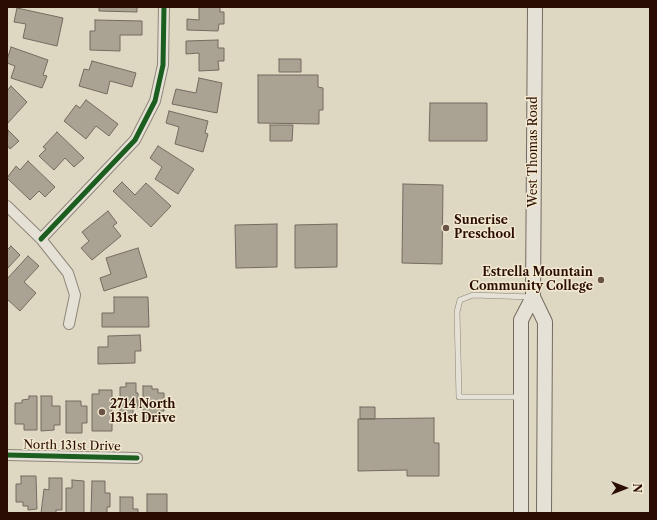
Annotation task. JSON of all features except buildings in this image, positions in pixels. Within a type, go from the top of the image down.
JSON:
[{"type":"main road","name":"West Thomas Road","points":[[535,7],[533,297],[544,322],[544,513]]},
{"type":"main road","name":"West Thomas Road","points":[[521,513],[521,320],[533,297]]},
{"type":"street","points":[[41,239],[135,140],[155,101],[163,65],[164,7]]},
{"type":"street","points":[[7,206],[41,239],[68,273],[73,283],[76,295],[69,324]]},
{"type":"street","name":"North 131st Drive","points":[[7,455],[137,458]]},
{"type":"lane","points":[[520,397],[459,397],[457,312],[460,300],[473,295],[533,297]]},
{"type":"cycle path","points":[[41,239],[135,140],[155,101],[163,65],[164,7]]},
{"type":"cycle path","points":[[7,455],[137,458]]},
{"type":"place","name":"Sunerise Preschool","points":[[446,228]]},
{"type":"place","name":"Estrella Mountain Community College","points":[[601,280]]},
{"type":"place","name":"2714 North 131st Drive","points":[[102,412]]}]
